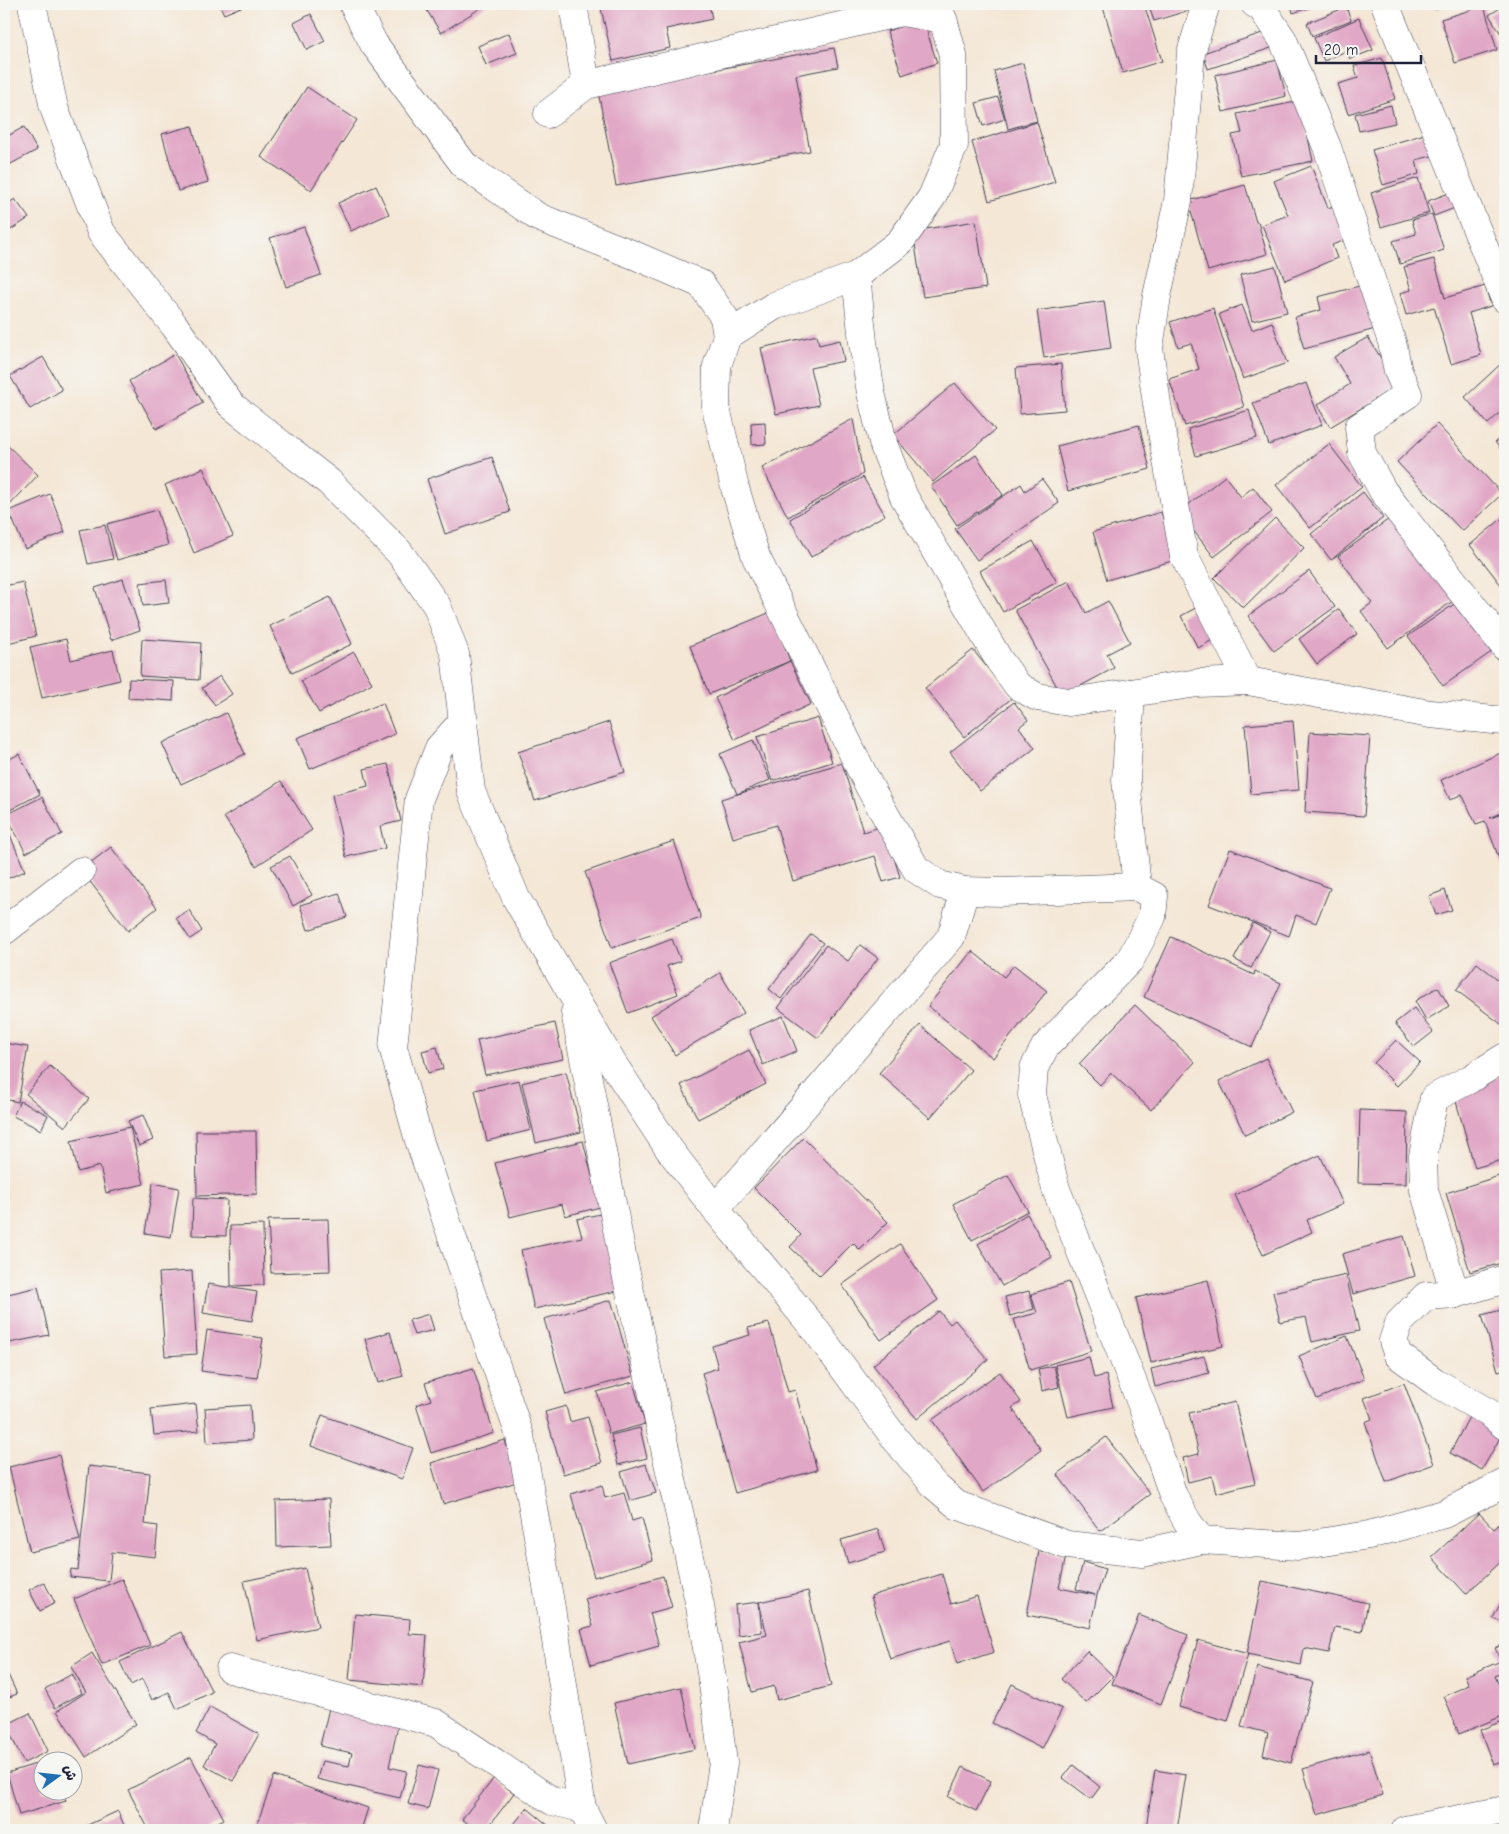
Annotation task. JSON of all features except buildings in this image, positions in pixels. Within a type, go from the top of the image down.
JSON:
[{"type":"street","points":[[32,4],[54,108],[101,232],[174,325],[231,405],[329,482],[399,552],[437,606],[456,654],[471,791],[516,898],[571,989],[613,1064],[669,1149],[715,1209],[814,1328],[897,1442],[935,1486],[957,1504],[1067,1545],[1142,1553],[1200,1540],[1299,1546],[1369,1536],[1444,1514],[1505,1483]]},
{"type":"street","points":[[353,4],[374,44],[464,166],[538,217],[701,284],[724,317],[727,336],[717,366],[716,408],[735,488],[756,557],[869,786],[916,869],[940,885],[966,891],[1001,892],[1137,887],[1154,896],[1152,917],[1130,960],[1045,1047],[1034,1068],[1032,1095],[1056,1189],[1145,1413],[1174,1495],[1187,1521],[1200,1540]]},
{"type":"street","points":[[573,4],[586,85]]},
{"type":"street","points":[[1206,4],[1192,53],[1178,201],[1157,296],[1149,348],[1184,556],[1248,681]]},
{"type":"street","points":[[1256,4],[1261,7],[1283,40],[1327,147],[1392,342],[1398,371],[1408,394],[1360,427],[1362,453],[1382,491],[1505,647]]},
{"type":"street","points":[[1384,4],[1505,299]]},
{"type":"street","points":[[548,114],[586,85],[901,12],[943,20],[953,55],[954,145],[932,197],[900,242],[856,276],[774,306],[727,336]]},
{"type":"street","points":[[856,276],[863,342],[871,392],[884,446],[904,498],[999,660],[1018,686],[1037,697],[1069,702],[1198,683],[1248,681],[1430,714],[1505,721]]},
{"type":"street","points":[[1131,693],[1126,780],[1137,887]]},
{"type":"street","points":[[464,720],[439,748],[419,799],[393,1047],[418,1137],[520,1436],[587,1819]]},
{"type":"street","points":[[4,931],[81,872]]},
{"type":"street","points":[[715,1209],[951,937],[966,891]]},
{"type":"street","points":[[571,989],[623,1260],[700,1606],[711,1670],[723,1763],[713,1830]]},
{"type":"street","points":[[1456,1294],[1424,1190],[1423,1156],[1434,1098],[1470,1079],[1505,1057]]},
{"type":"street","points":[[1505,1279],[1456,1294],[1426,1296],[1399,1323],[1393,1341],[1398,1355],[1435,1382],[1488,1413],[1505,1426]]},
{"type":"street","points":[[230,1669],[436,1723],[552,1801],[587,1819]]},
{"type":"street","points":[[1405,1830],[1505,1810]]}]
